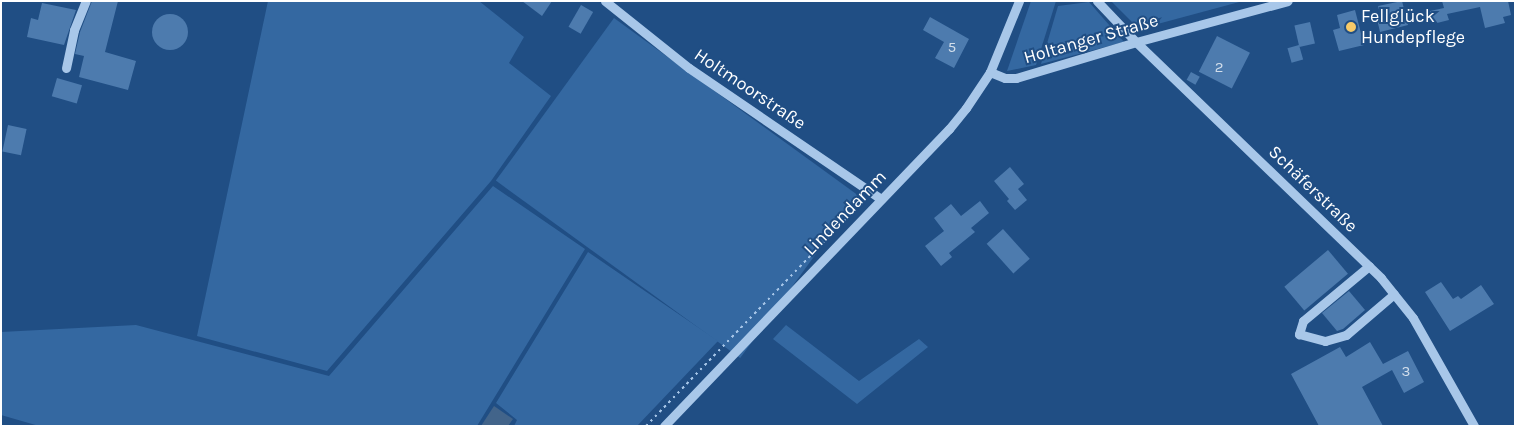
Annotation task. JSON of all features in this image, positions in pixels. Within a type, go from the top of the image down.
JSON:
[{"type":"street","points":[[66,68],[74,30],[86,1]]},
{"type":"street","name":"Holtmoorstraße","points":[[605,1],[689,68],[881,199]]},
{"type":"street","name":"Lindendamm","points":[[664,426],[949,130],[990,72],[1019,1]]},
{"type":"street","name":"Schäferstraße","points":[[1097,1],[1136,42],[1369,266],[1394,294],[1413,318],[1474,426]]},
{"type":"street","name":"Holtanger Straße","points":[[990,72],[1004,78],[1016,78],[1136,42],[1288,1]]},
{"type":"street","points":[[1369,266],[1303,321],[1299,334],[1325,341],[1346,335],[1394,294]]},
{"type":"path","points":[[646,426],[872,192]]},
{"type":"shaded area","points":[[268,1],[479,1],[524,37],[509,63],[551,96],[491,181],[327,371],[197,336]]},
{"type":"shaded area","points":[[1031,1],[1056,1],[1036,65],[1007,71]]},
{"type":"shaded area","points":[[1111,1],[1243,1],[1139,29]]},
{"type":"shaded area","points":[[1089,2],[1124,42],[1041,64],[1058,6]]},
{"type":"shaded area","points":[[614,18],[858,196],[740,358],[496,181]]},
{"type":"shaded area","points":[[493,186],[585,249],[477,426],[39,426],[1,415],[1,332],[136,325],[329,376]]},
{"type":"shaded area","points":[[588,252],[718,341],[637,426],[514,426],[517,420],[496,403]]},
{"type":"shaded area","points":[[786,325],[859,381],[919,339],[928,347],[857,404],[773,339]]},
{"type":"shaded area","points":[[494,406],[513,419],[508,426],[481,426]]},
{"type":"building","points":[[92,1],[118,1],[105,52],[136,61],[128,90],[79,77],[84,56],[75,54],[80,32]]},
{"type":"building","points":[[522,1],[552,1],[542,16]]},
{"type":"building","points":[[1402,1],[1408,25],[1380,32],[1377,19],[1381,17],[1378,6]]},
{"type":"building","points":[[1442,1],[1508,1],[1511,15],[1503,17],[1505,23],[1485,28],[1480,7],[1447,14],[1449,20],[1433,24],[1430,11],[1444,8]]},
{"type":"building","points":[[42,3],[76,10],[64,45],[27,37],[31,18],[38,20]]},
{"type":"building","points":[[581,5],[593,12],[581,34],[568,27]]},
{"type":"building","points":[[1355,10],[1364,45],[1339,51],[1333,30],[1340,28],[1337,15]]},
{"type":"building","points":[[170,14],[177,15],[183,19],[187,25],[187,39],[183,45],[177,49],[170,50],[163,49],[157,45],[153,39],[152,32],[153,25],[157,19],[163,15]]},
{"type":"building","points":[[930,17],[969,39],[954,68],[935,58],[944,42],[923,30]]},
{"type":"building","points":[[1310,22],[1315,43],[1299,47],[1294,26]]},
{"type":"building","points":[[1217,36],[1250,53],[1232,88],[1199,72]]},
{"type":"building","points":[[1299,45],[1303,59],[1292,63],[1287,48]]},
{"type":"building","points":[[1191,72],[1200,77],[1195,85],[1187,80]]},
{"type":"building","points":[[57,78],[82,85],[77,103],[52,96]]},
{"type":"building","points":[[8,125],[27,129],[21,155],[2,151]]},
{"type":"building","points":[[1010,167],[1024,184],[1018,189],[1027,200],[1015,210],[1007,201],[1009,199],[994,181]]},
{"type":"building","points":[[980,201],[989,213],[971,228],[975,232],[949,253],[952,257],[941,266],[925,246],[944,231],[934,218],[951,204],[961,216]]},
{"type":"building","points":[[1003,229],[1030,259],[1013,273],[987,244]]},
{"type":"building","points":[[1328,250],[1348,274],[1304,310],[1284,287]]},
{"type":"building","points":[[1441,282],[1453,299],[1458,296],[1461,299],[1481,285],[1494,304],[1450,331],[1425,292]]},
{"type":"building","points":[[1349,291],[1365,310],[1343,329],[1337,331],[1322,313]]},
{"type":"building","points":[[1370,342],[1383,364],[1408,351],[1424,382],[1404,393],[1392,370],[1362,387],[1383,426],[1319,426],[1291,374],[1340,347],[1346,357]]},
{"type":"place","name":"Fellglück Hundepflege","points":[[1351,27]]}]
